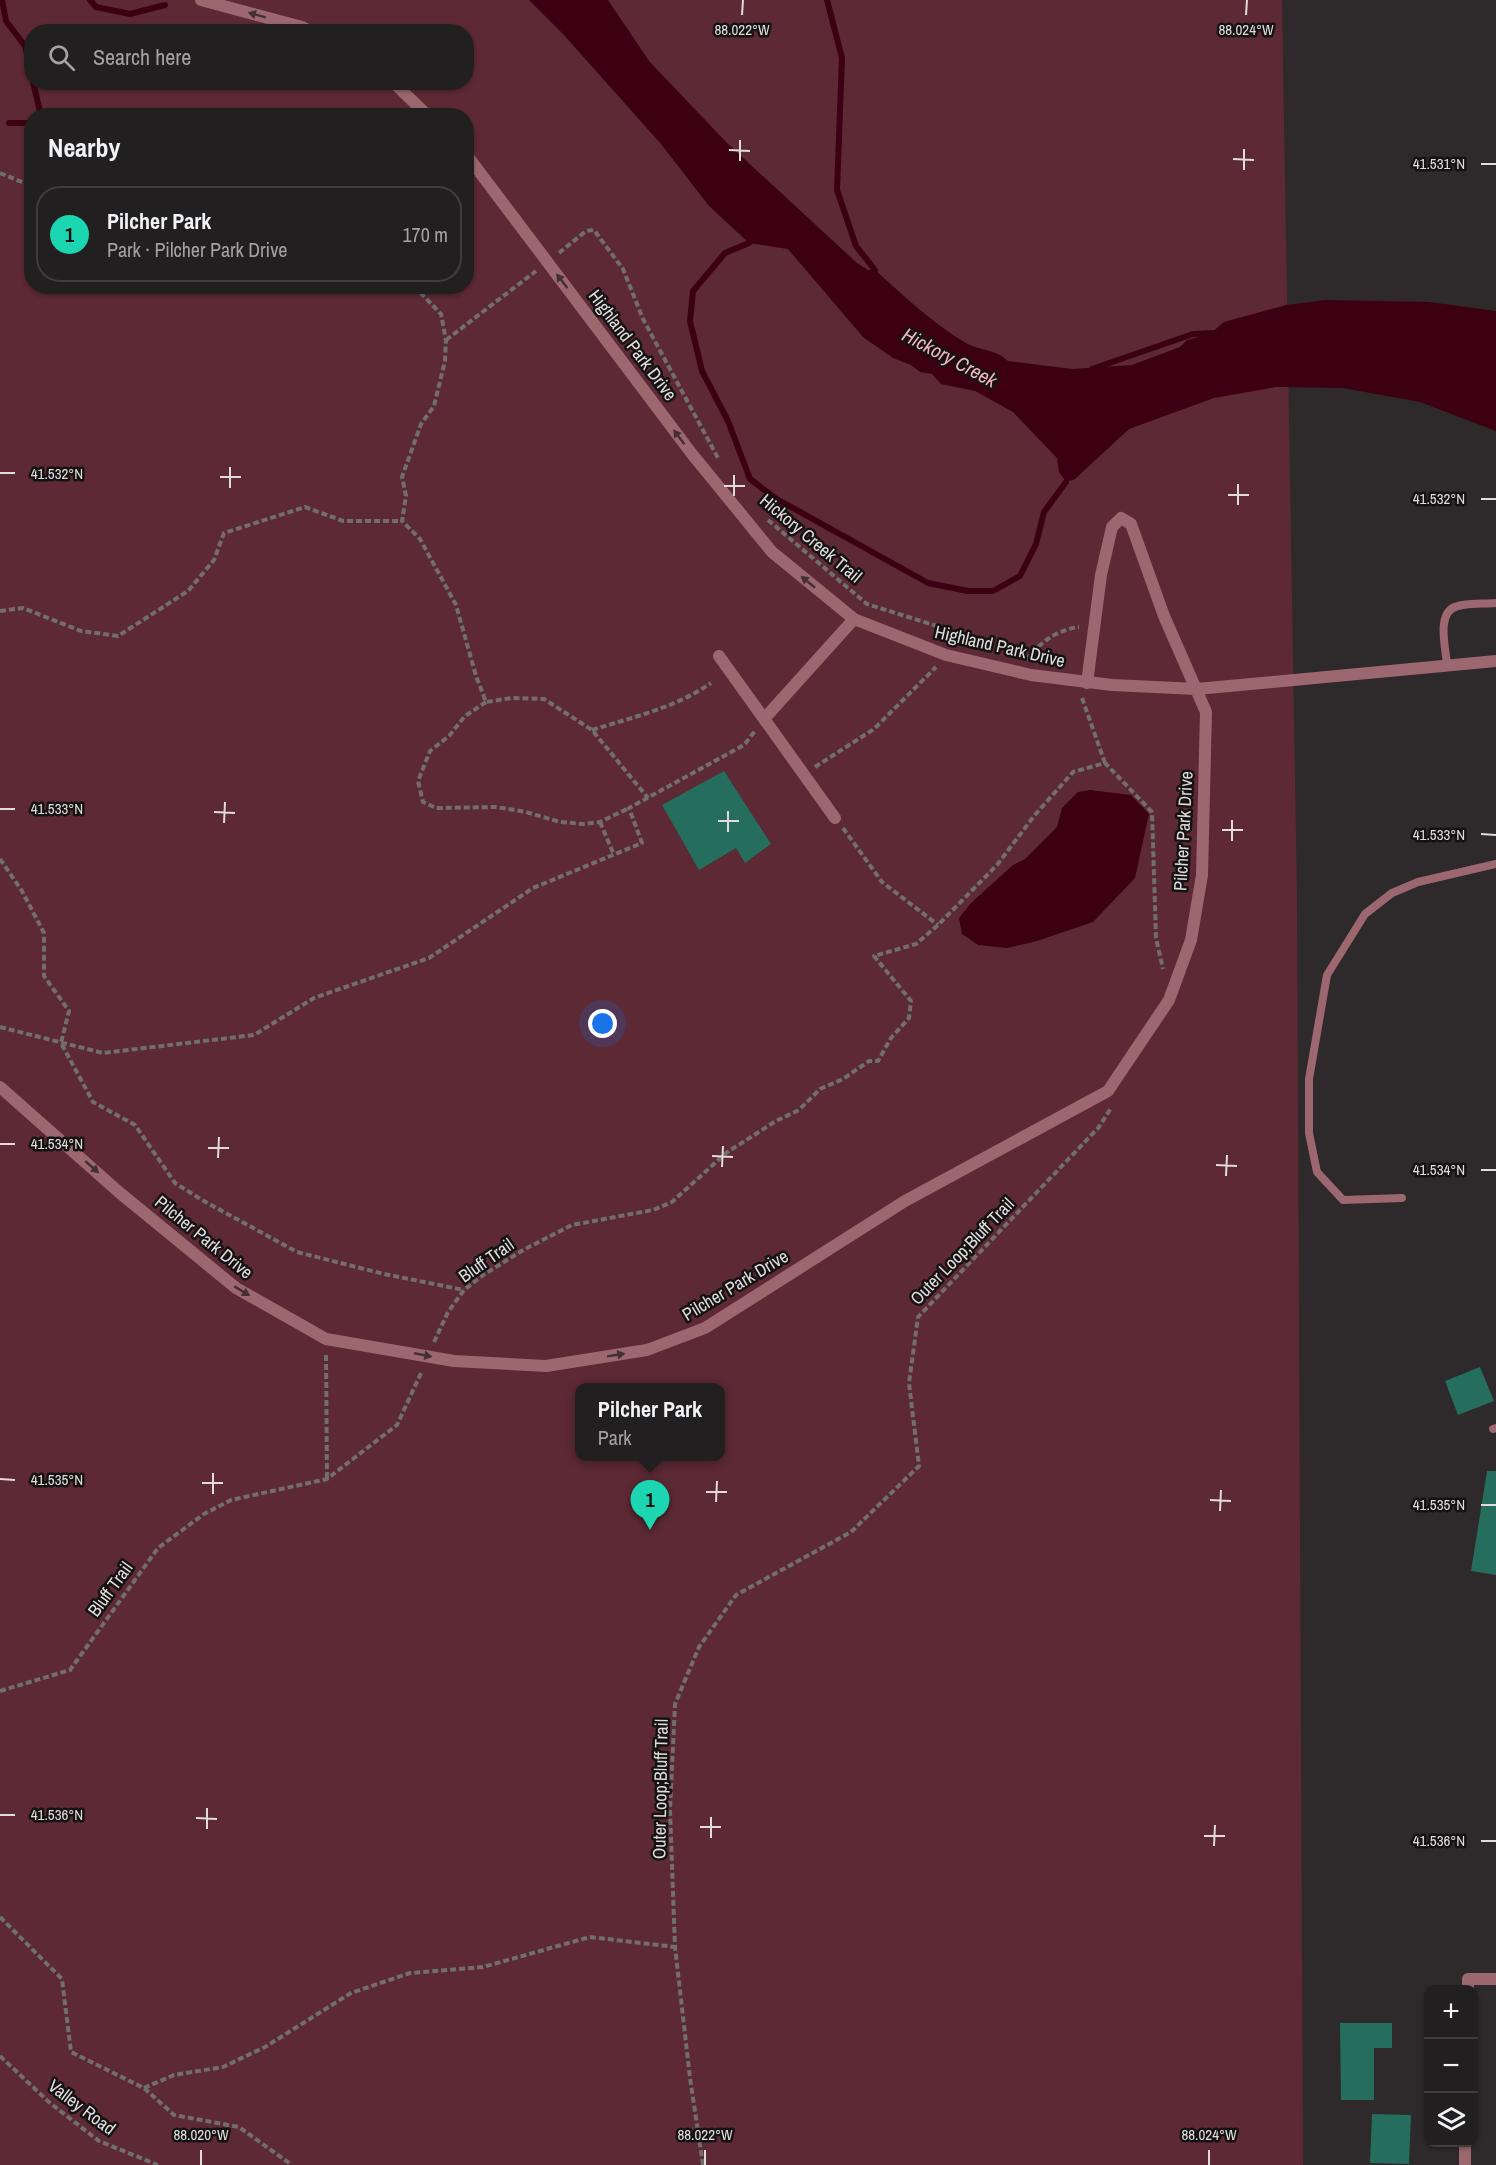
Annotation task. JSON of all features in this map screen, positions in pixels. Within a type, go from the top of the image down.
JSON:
[{"type":"street","points":[[201,0],[291,24]]},
{"type":"street","points":[[401,90],[420,108]]},
{"type":"street","name":"Highland Park Drive","points":[[474,165],[692,454],[772,552],[854,619],[946,655],[1016,671],[1087,683],[1197,689],[1496,661]]},
{"type":"street","name":"Pilcher Park Drive","points":[[0,1088],[120,1193],[236,1288],[326,1339],[454,1361],[546,1366],[647,1350],[705,1328],[905,1201],[1108,1091],[1169,1000],[1191,940],[1202,875],[1206,712],[1164,616],[1131,524],[1121,518],[1112,527],[1101,575],[1095,624]]},
{"type":"street","points":[[764,719],[854,619]]},
{"type":"street","points":[[1087,683],[1095,624]]},
{"type":"street","points":[[719,656],[836,818]]},
{"type":"street","points":[[1468,1984],[1496,1978]]},
{"type":"street","points":[[1465,2147],[1465,2165]]},
{"type":"lane","points":[[1447,665],[1444,620],[1449,610],[1456,606],[1496,603]]},
{"type":"lane","points":[[1402,1198],[1343,1200],[1317,1172],[1309,1133],[1309,1079],[1327,975],[1365,914],[1392,892],[1418,882],[1496,864]]},
{"type":"path","points":[[0,173],[24,183]]},
{"type":"path","points":[[446,340],[586,231],[594,230],[623,269],[643,319],[723,465]]},
{"type":"path","points":[[402,521],[406,496],[402,477],[422,424],[434,406],[445,361],[446,340],[441,314],[422,294]]},
{"type":"path","points":[[0,611],[23,608],[81,631],[118,636],[188,591],[214,560],[224,533],[305,507],[343,521],[402,521],[420,539],[456,605],[476,676],[486,702]]},
{"type":"path","name":"Hickory Creek Trail","points":[[763,515],[867,604],[940,627],[980,648]]},
{"type":"path","points":[[1016,671],[1045,639],[1066,629],[1095,624]]},
{"type":"path","points":[[804,775],[874,729],[946,655]]},
{"type":"path","points":[[592,730],[656,710],[695,694],[711,683]]},
{"type":"path","points":[[1081,696],[1105,763],[1152,812],[1156,938],[1169,1000]]},
{"type":"path","points":[[648,798],[592,730],[544,699],[512,698],[486,702],[465,716],[449,736],[430,751],[418,781],[423,801],[436,808],[496,807],[526,812],[560,822],[583,824],[600,822],[648,798],[744,745],[764,719]]},
{"type":"path","points":[[836,818],[882,882],[938,925],[998,865],[1034,816],[1073,772],[1105,763]]},
{"type":"path","points":[[0,1027],[103,1053],[254,1035],[314,998],[429,958],[532,888],[642,843],[629,808]]},
{"type":"path","points":[[600,822],[614,855]]},
{"type":"path","points":[[0,859],[22,891],[44,933],[44,976],[69,1011],[61,1043],[93,1102],[135,1125],[175,1183],[201,1200],[297,1252],[384,1274],[464,1290]]},
{"type":"path","name":"Bluff Trail","points":[[0,1691],[70,1670],[158,1548],[204,1514],[231,1500],[327,1479],[398,1425],[448,1312],[464,1290],[483,1275],[525,1249],[572,1225],[653,1210],[672,1202],[726,1153],[776,1121],[799,1110],[820,1089],[843,1078],[869,1061],[878,1061],[891,1038],[909,1018],[911,1001],[874,956],[916,944],[938,925]]},
{"type":"path","name":"Outer Loop;Bluff Trail","points":[[703,2165],[690,2078],[675,1947],[670,1810],[675,1704],[699,1647],[736,1594],[851,1532],[919,1466],[909,1383],[918,1317],[1100,1127],[1112,1108]]},
{"type":"path","points":[[326,1339],[327,1479]]},
{"type":"path","points":[[0,1917],[62,1979],[71,2052],[144,2088],[174,2115],[239,2127],[292,2165]]},
{"type":"path","points":[[144,2088],[174,2075],[223,2067],[265,2047],[351,1993],[410,1973],[483,1967],[590,1937],[675,1947]]},
{"type":"path","name":"Valley Road","points":[[0,2056],[50,2103],[99,2141],[158,2165]]},
{"type":"shaded area","points":[[0,0],[1282,0],[1297,895],[1303,2165],[0,2165]]},
{"type":"water","points":[[529,0],[608,0],[649,61],[728,144],[857,263],[868,270],[875,270],[930,318],[971,346],[998,354],[1008,361],[1072,369],[1132,365],[1180,347],[1187,340],[1210,334],[1224,322],[1286,305],[1326,300],[1429,302],[1496,311],[1496,431],[1420,402],[1343,388],[1276,387],[1214,398],[1129,429],[1075,479],[1066,482],[1059,472],[1057,458],[1013,412],[975,391],[941,384],[932,374],[920,372],[911,365],[893,358],[863,337],[788,249],[749,243],[709,206],[661,144],[563,34]]},
{"type":"water","points":[[1090,790],[1131,795],[1149,814],[1135,878],[1093,922],[1037,941],[1007,948],[978,945],[962,934],[959,918],[971,903],[1013,865],[1025,859],[1057,827],[1062,808],[1078,792]]},
{"type":"building","points":[[724,771],[771,844],[745,863],[736,848],[699,870],[662,805]]},
{"type":"building","points":[[1480,1367],[1494,1401],[1458,1415],[1445,1381]]},
{"type":"building","points":[[1487,1471],[1496,1471],[1496,1575],[1471,1571]]},
{"type":"building","points":[[1340,2023],[1392,2023],[1392,2048],[1374,2048],[1374,2100],[1341,2100]]},
{"type":"building","points":[[1372,2114],[1411,2115],[1409,2164],[1370,2163]]},
{"type":"waterway","points":[[2,0],[6,21],[24,45]]},
{"type":"waterway","points":[[90,0],[96,7],[130,14],[165,5]]},
{"type":"waterway","points":[[827,0],[842,58],[837,190],[856,246],[875,270]]},
{"type":"waterway","points":[[35,90],[39,108]]},
{"type":"waterway","points":[[9,123],[24,123]]},
{"type":"waterway","points":[[749,243],[725,253],[693,291],[690,321],[702,371],[728,421],[750,479],[775,498],[928,583],[968,591],[993,591],[1020,576],[1036,544],[1044,512],[1066,482]]},
{"type":"waterway","name":"Hickory Creek","points":[[1092,369],[1193,334],[1217,333]]},
{"type":"place","name":"Pilcher Park","points":[[650,1530]]}]
